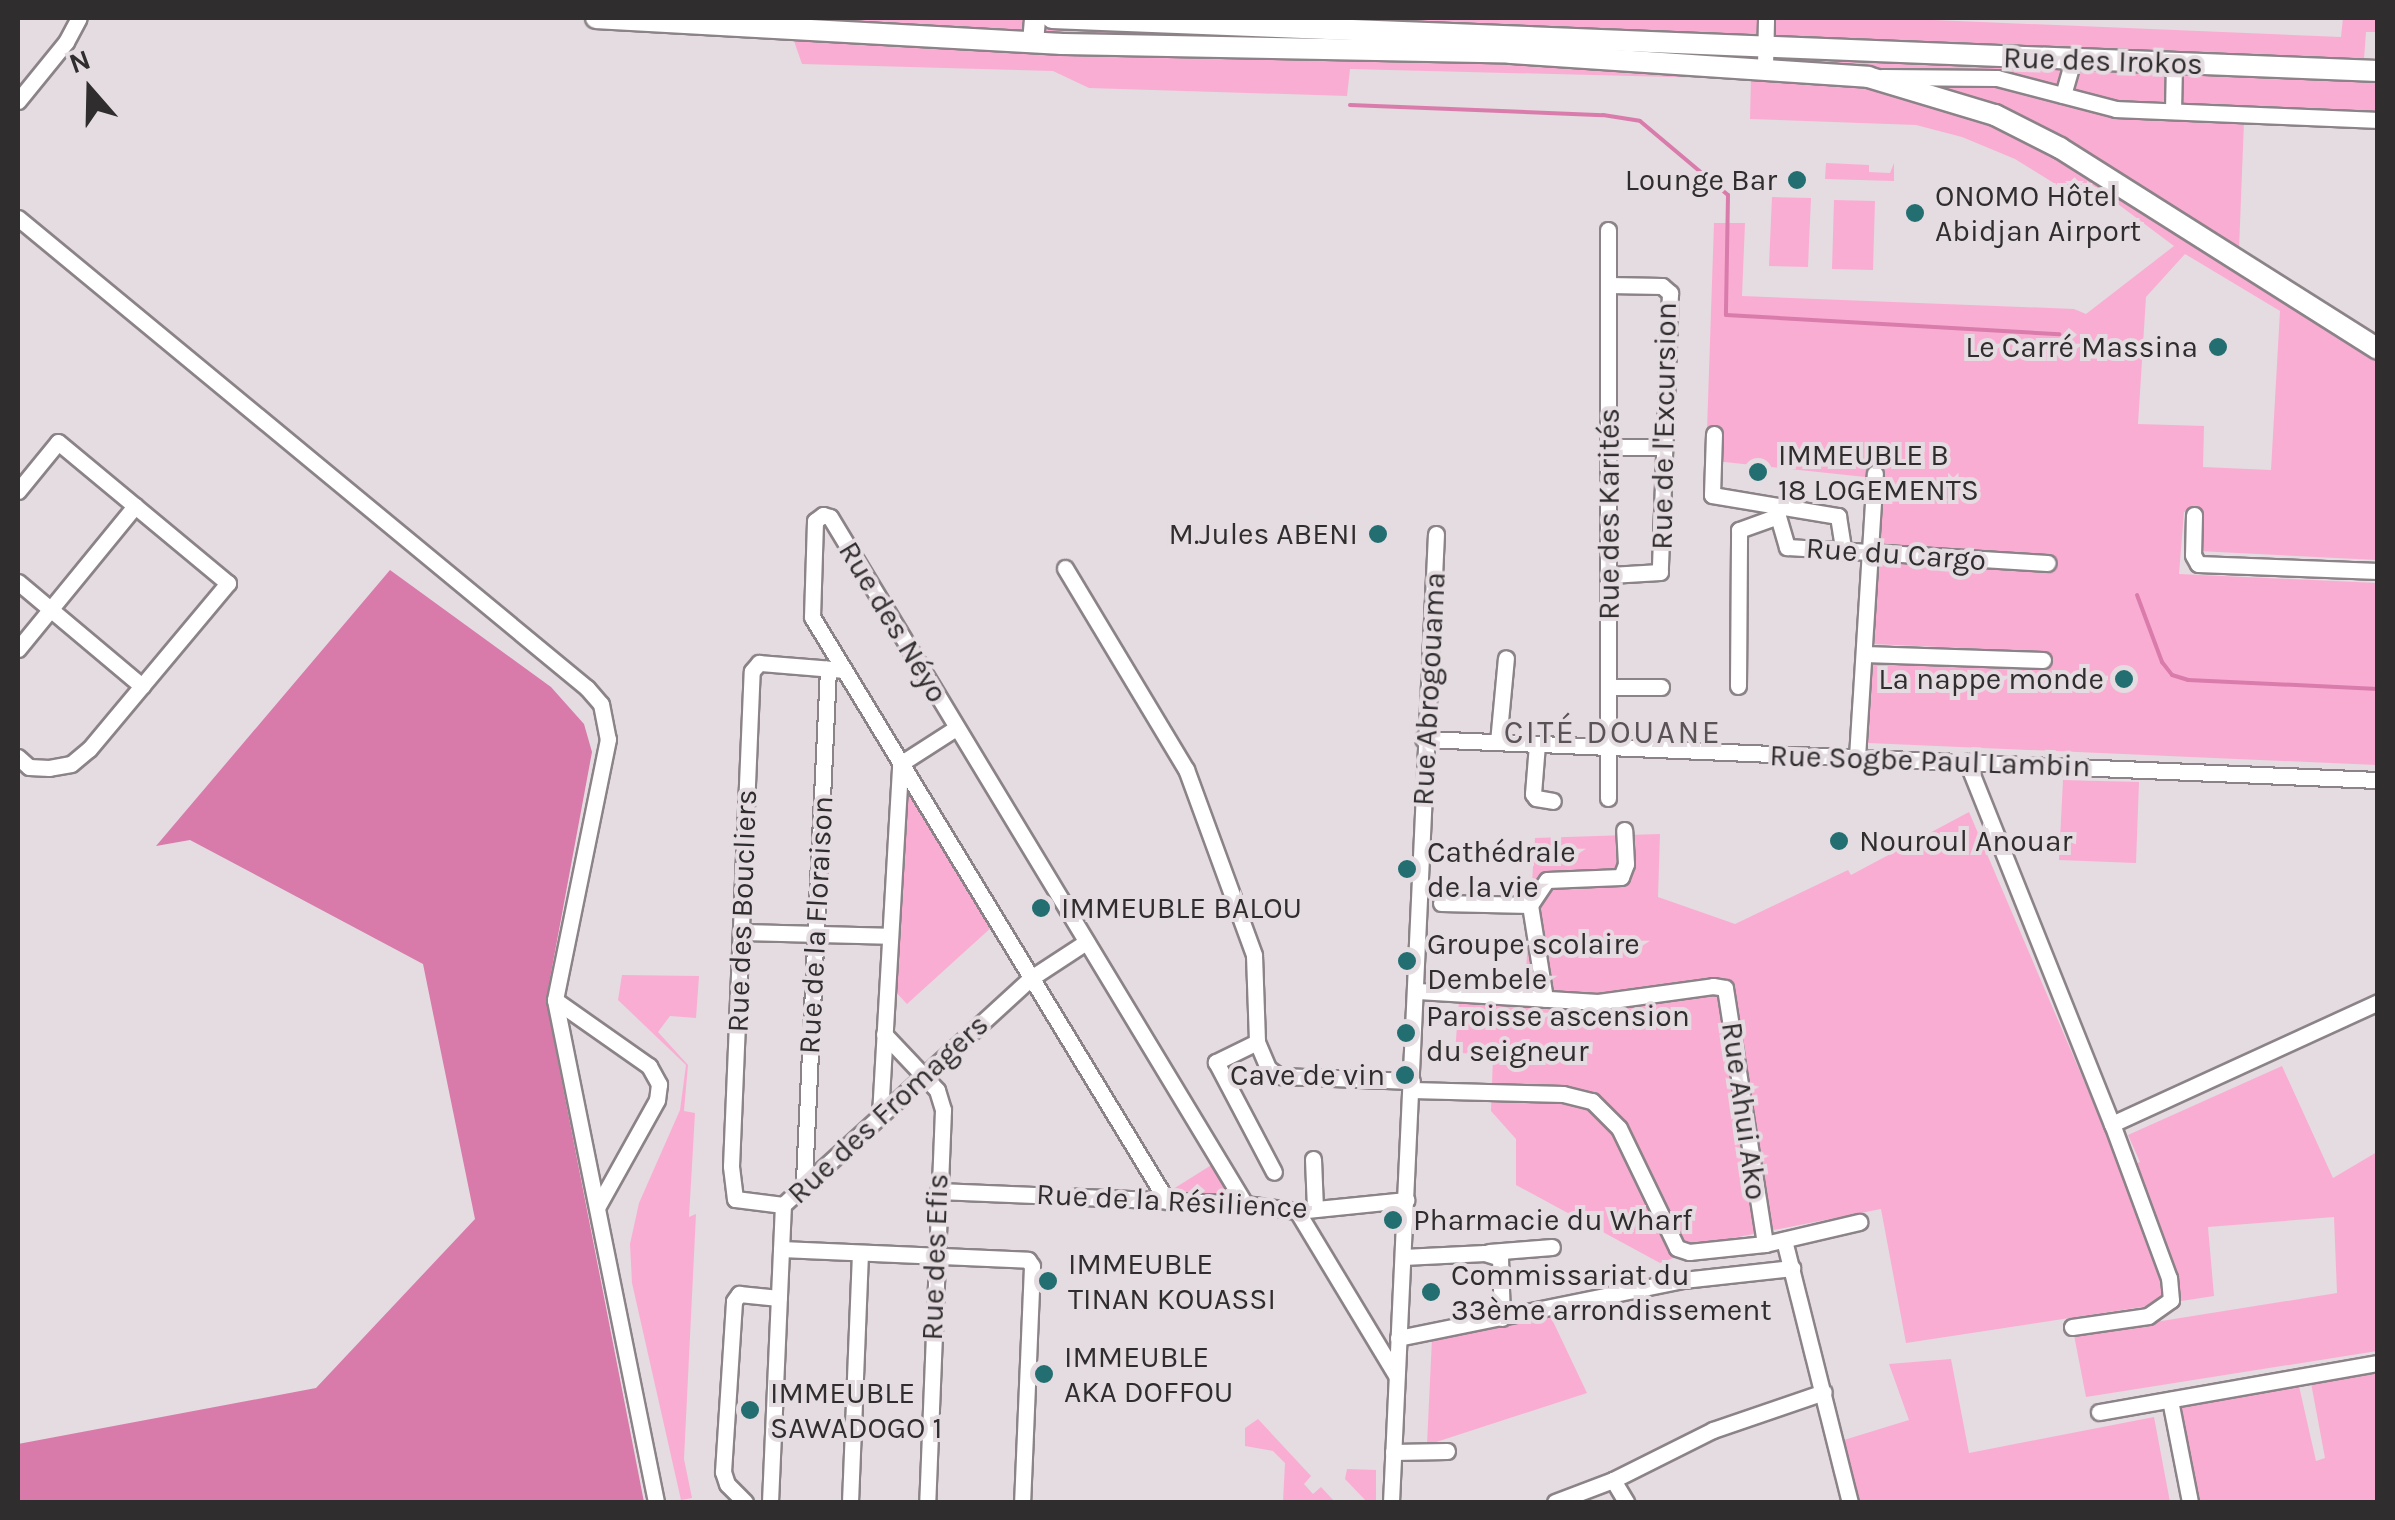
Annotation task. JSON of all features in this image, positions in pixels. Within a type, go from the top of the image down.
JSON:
[{"type":"main road","points":[[596,18],[1032,42],[1766,57]]},
{"type":"main road","points":[[1032,42],[1036,18]]},
{"type":"main road","points":[[1052,18],[1183,20],[1766,57],[1827,72],[1868,76],[1995,115],[2060,148],[2378,348]]},
{"type":"main road","points":[[1827,72],[1830,50]]},
{"type":"main road","name":"Rue des Irokos","points":[[1766,57],[1830,50],[2378,71]]},
{"type":"street","points":[[18,101],[66,42],[79,18]]},
{"type":"street","points":[[1766,18],[1766,57]]},
{"type":"street","points":[[1183,20],[1184,47]]},
{"type":"street","points":[[2063,95],[2073,60]]},
{"type":"street","points":[[2172,111],[2174,64]]},
{"type":"street","points":[[1868,76],[1997,78],[2034,84],[2116,109],[2378,120]]},
{"type":"street","points":[[18,218],[572,675],[601,704],[608,739],[555,1000],[656,1502]]},
{"type":"street","name":"Rue des Karités","points":[[1608,230],[1608,798]]},
{"type":"street","name":"Rue de l'Excursion","points":[[1609,285],[1662,286],[1670,293],[1660,572],[1610,575]]},
{"type":"street","points":[[1714,434],[1712,495],[1776,511],[1838,516],[1844,552]]},
{"type":"street","points":[[18,491],[58,442],[228,583],[89,749],[70,764],[29,767],[18,758]]},
{"type":"street","points":[[1608,447],[1664,447]]},
{"type":"street","points":[[1856,758],[1876,474]]},
{"type":"street","points":[[18,649],[134,506]]},
{"type":"street","points":[[1738,686],[1739,530],[1776,511]]},
{"type":"street","name":"Rue du Cargo","points":[[1776,511],[1787,547],[2048,563]]},
{"type":"street","name":"Rue des Néyo","points":[[1167,1201],[900,764],[836,669],[812,617],[815,522],[823,514],[830,517],[1246,1204]]},
{"type":"street","points":[[2194,514],[2193,555],[2198,564],[2378,571]]},
{"type":"street","name":"Rue Abrogouama","points":[[1392,1502],[1418,991],[1423,738],[1436,534]]},
{"type":"street","points":[[813,560],[844,543]]},
{"type":"street","points":[[1065,568],[1186,769],[1254,956],[1257,1042],[1268,1068],[1279,1076],[1546,1094],[1592,1101],[1620,1128],[1677,1248],[1689,1252],[1766,1244],[1859,1222]]},
{"type":"street","points":[[18,582],[142,686]]},
{"type":"street","points":[[1864,654],[2044,660]]},
{"type":"street","points":[[1498,742],[1506,658]]},
{"type":"street","name":"Rue des Boucliers","points":[[782,1205],[739,1202],[733,1194],[752,671],[759,663],[836,669]]},
{"type":"street","name":"Rue de la Floraison","points":[[804,1180],[816,935],[836,669]]},
{"type":"street","points":[[1609,688],[1662,688]]},
{"type":"street","points":[[880,1115],[900,764],[956,728]]},
{"type":"street","name":"Rue Sogbe Paul Lambin","points":[[1423,738],[2378,780]]},
{"type":"street","points":[[1536,744],[1534,796],[1553,802]]},
{"type":"street","points":[[1968,762],[2112,1124],[2168,1278],[2171,1300],[2148,1316],[2072,1327]]},
{"type":"street","points":[[1545,998],[1530,904],[1547,880],[1621,877],[1626,864],[1624,830]]},
{"type":"street","points":[[1441,903],[1530,904]]},
{"type":"street","points":[[741,932],[889,936]]},
{"type":"street","name":"Rue des Fromagers","points":[[770,1502],[782,1205],[804,1180],[1031,978],[1086,942]]},
{"type":"street","name":"Rue Ahui Ako","points":[[1418,991],[1598,1002],[1713,986],[1725,988],[1766,1244]]},
{"type":"street","points":[[555,1000],[649,1066],[659,1084],[657,1100],[598,1206]]},
{"type":"street","points":[[2112,1124],[2378,1002]]},
{"type":"street","name":"Rue des Efis","points":[[884,1034],[938,1090],[943,1110],[927,1502]]},
{"type":"street","points":[[1257,1042],[1216,1062],[1274,1172]]},
{"type":"street","points":[[1312,1158],[1316,1209]]},
{"type":"street","name":"Rue de la Résilience","points":[[938,1190],[1246,1204],[1297,1211],[1406,1200]]},
{"type":"street","points":[[1297,1211],[1396,1375]]},
{"type":"street","points":[[1784,1240],[1850,1502]]},
{"type":"street","points":[[1403,1257],[1552,1247]]},
{"type":"street","points":[[782,1250],[1028,1260],[1032,1266],[1022,1502]]},
{"type":"street","points":[[1485,1252],[1500,1258],[1502,1318]]},
{"type":"street","points":[[850,1502],[860,1253]]},
{"type":"street","points":[[1398,1338],[1683,1280],[1792,1268]]},
{"type":"street","points":[[744,1502],[727,1484],[723,1472],[734,1301],[740,1294],[779,1298]]},
{"type":"street","points":[[2099,1412],[2378,1363]]},
{"type":"street","points":[[1555,1502],[1613,1480],[1714,1430],[1824,1392]]},
{"type":"street","points":[[2170,1400],[2190,1502]]},
{"type":"street","points":[[1393,1452],[1447,1452]]},
{"type":"street","points":[[1613,1480],[1626,1502]]},
{"type":"shaded area","points":[[744,18],[1886,18],[2341,37],[2343,18],[2377,18],[2377,32],[2366,32],[2364,59],[2377,61],[2377,126],[2244,121],[2239,250],[2377,335],[2377,560],[2198,551],[2200,513],[2184,512],[2179,574],[2377,583],[2377,765],[1868,743],[1872,660],[2048,667],[2048,652],[1873,644],[1877,561],[2052,568],[2054,558],[1878,550],[1884,479],[1706,460],[1714,223],[1745,223],[1742,296],[2074,309],[2086,314],[2174,246],[2087,181],[2086,203],[2015,159],[1962,137],[1916,125],[1750,119],[1751,79],[1350,69],[1347,96],[1089,88],[1053,71],[802,64],[794,41],[741,37]],"holes":[[[2185,254],[2280,311],[2271,470],[2203,467],[2204,426],[2138,424],[2146,297]]]},
{"type":"shaded area","points":[[1826,163],[1869,165],[1869,172],[1890,173],[1894,163],[1894,181],[1825,179]]},
{"type":"shaded area","points":[[1772,197],[1811,198],[1808,267],[1769,266]]},
{"type":"shaded area","points":[[1834,200],[1875,201],[1873,270],[1832,269]]},
{"type":"shaded area","points":[[390,570],[551,687],[584,724],[592,752],[546,1000],[644,1502],[18,1502],[18,1444],[316,1388],[475,1219],[423,964],[190,840],[156,846]]},
{"type":"shaded area","points":[[902,774],[993,926],[907,1004],[892,988]]},
{"type":"shaded area","points":[[2063,780],[2139,782],[2136,863],[2059,860]]},
{"type":"shaded area","points":[[1969,812],[2122,1170],[2140,1162],[2128,1135],[2282,1066],[2333,1178],[2377,1152],[2377,1351],[2086,1397],[2074,1335],[2337,1293],[2334,1217],[2208,1227],[2214,1296],[1906,1343],[1881,1209],[1718,1241],[1660,1263],[1516,1185],[1516,1139],[1491,1111],[1493,1057],[1455,1052],[1459,1001],[1524,999],[1535,838],[1660,834],[1658,897],[1735,924],[1848,870],[1851,875]]},
{"type":"shaded area","points":[[622,975],[699,976],[696,1018],[670,1016],[658,1032],[688,1065],[684,1111],[695,1113],[689,1217],[696,1214],[684,1459],[692,1498],[681,1500],[632,1283],[630,1244],[639,1203],[680,1110],[686,1065],[618,1000]]},
{"type":"shaded area","points":[[1213,1164],[1232,1197],[1174,1196],[1170,1191]]},
{"type":"shaded area","points":[[1549,1313],[1587,1393],[1427,1445],[1432,1338]]},
{"type":"shaded area","points":[[1951,1359],[1969,1453],[2154,1417],[2170,1502],[1857,1502],[1844,1440],[1909,1420],[1889,1364]]},
{"type":"shaded area","points":[[2377,1370],[2377,1502],[2196,1502],[2176,1408],[2299,1386],[2316,1461],[2325,1458],[2311,1383]]},
{"type":"shaded area","points":[[1258,1419],[1311,1476],[1304,1484],[1313,1494],[1321,1487],[1335,1502],[1283,1502],[1285,1463],[1273,1451],[1245,1446],[1245,1428]]},
{"type":"shaded area","points":[[1347,1469],[1376,1470],[1376,1502],[1367,1502],[1345,1479]]},
{"type":"waterway","points":[[1350,105],[1603,115],[1640,121],[1728,195],[1726,315],[2059,334]]},
{"type":"waterway","points":[[2137,595],[2162,662],[2172,675],[2188,680],[2378,689]]},
{"type":"place","name":"Lounge Bar","points":[[1797,180]]},
{"type":"place","name":"ONOMO Hôtel Abidjan Airport","points":[[1915,213]]},
{"type":"place","name":"Le Carré Massina","points":[[2218,347]]},
{"type":"place","name":"IMMEUBLE B 18 LOGEMENTS","points":[[1758,472]]},
{"type":"place","name":"M.Jules ABENI","points":[[1378,534]]},
{"type":"place","name":"La nappe monde","points":[[2124,679]]},
{"type":"place","name":"Nouroul Anouar","points":[[1839,841]]},
{"type":"place","name":"Cathédrale de la vie","points":[[1407,869]]},
{"type":"place","name":"IMMEUBLE BALOU","points":[[1041,908]]},
{"type":"place","name":"Groupe scolaire Dembele","points":[[1407,961]]},
{"type":"place","name":"Paroisse ascension du seigneur","points":[[1406,1033]]},
{"type":"place","name":"Cave de vin","points":[[1405,1075]]},
{"type":"place","name":"Pharmacie du Wharf","points":[[1393,1220]]},
{"type":"place","name":"IMMEUBLE TINAN KOUASSI","points":[[1048,1281]]},
{"type":"place","name":"Commissariat du 33ème arrondissement","points":[[1431,1292]]},
{"type":"place","name":"IMMEUBLE AKA DOFFOU","points":[[1044,1374]]},
{"type":"place","name":"IMMEUBLE SAWADOGO 1","points":[[750,1410]]},
{"type":"district","name":"CITÉ DOUANE","points":[[1613,733]]}]
